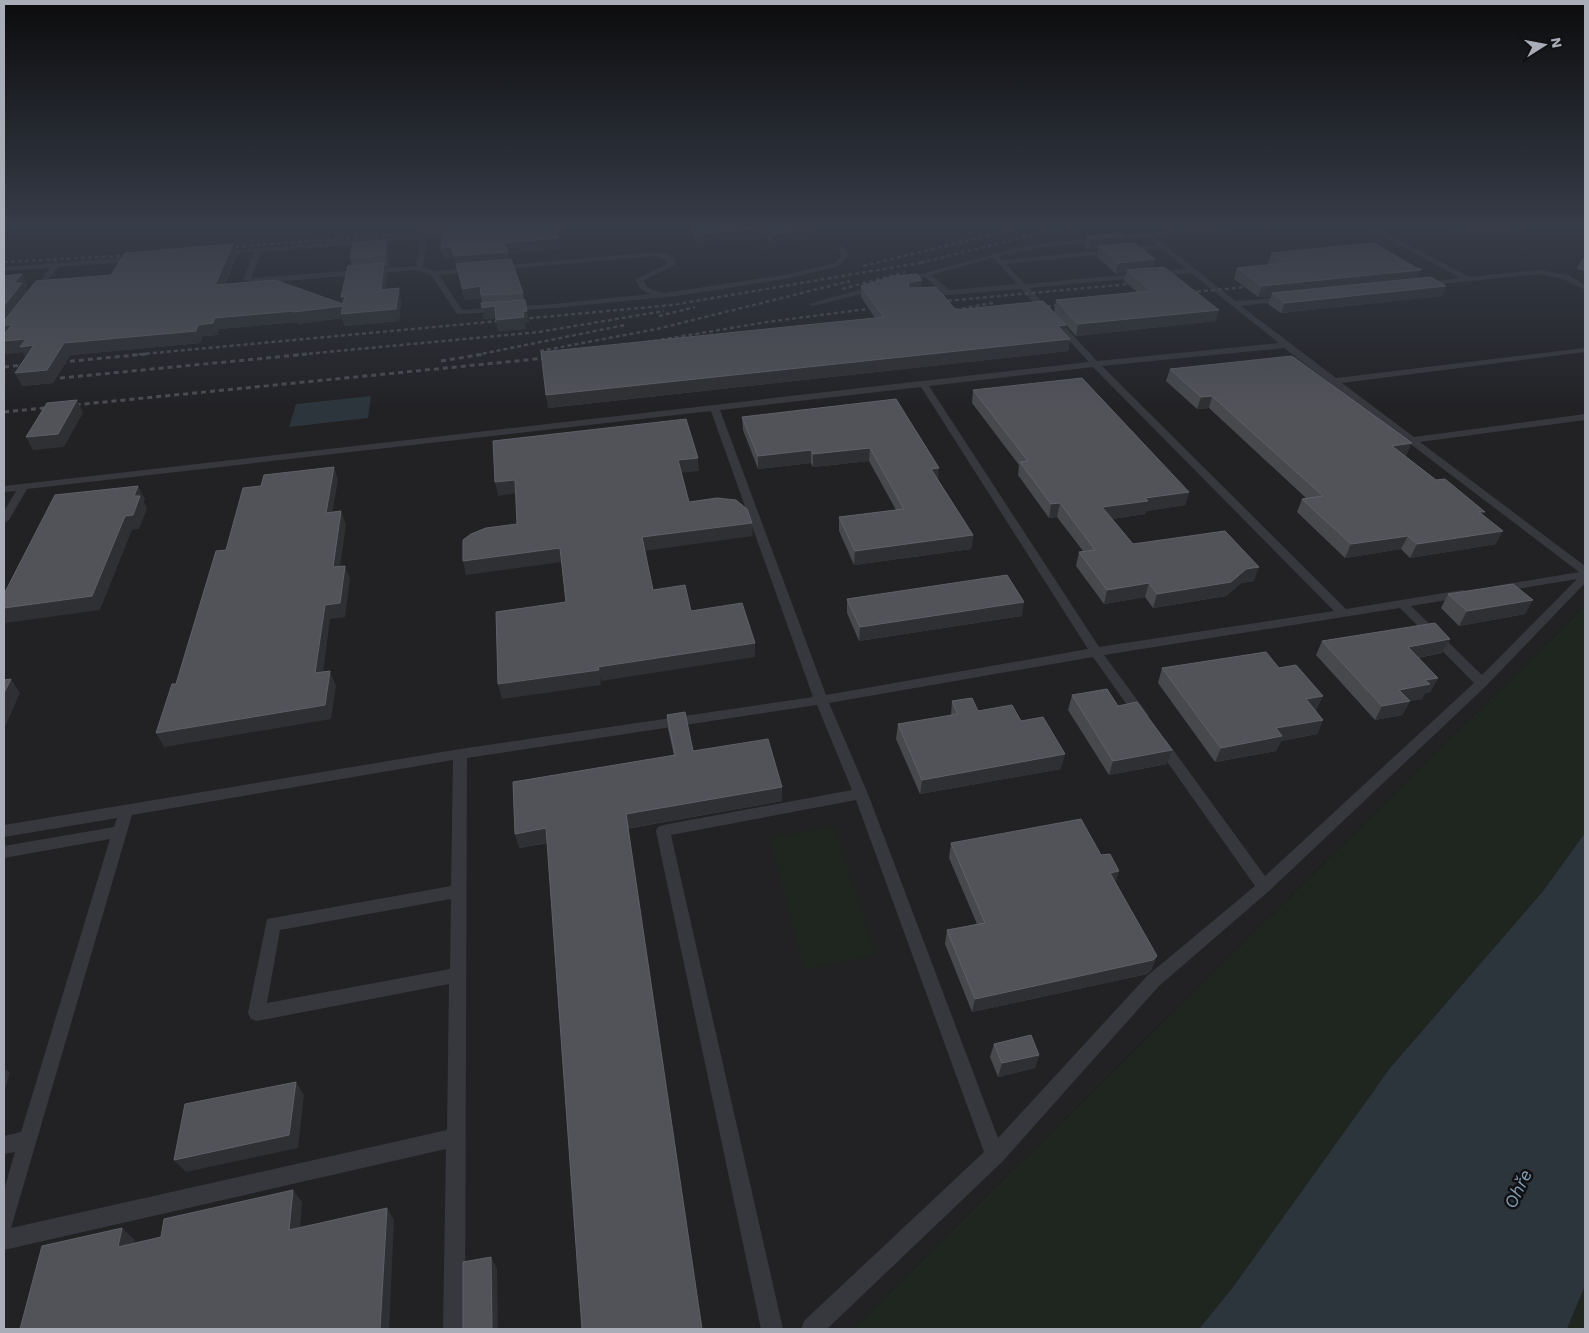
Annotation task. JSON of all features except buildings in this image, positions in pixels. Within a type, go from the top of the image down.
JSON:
[{"type":"lane","points":[[28,301],[40,285]]},
{"type":"lane","points":[[442,285],[460,312],[554,306],[677,294],[733,285]]},
{"type":"lane","points":[[640,285],[654,292],[677,294]]},
{"type":"lane","points":[[813,304],[883,285]]},
{"type":"lane","points":[[939,285],[949,293]]},
{"type":"lane","points":[[912,296],[1033,285]]},
{"type":"lane","points":[[1210,285],[1585,574]]},
{"type":"lane","points":[[1024,286],[1095,364],[1343,613]]},
{"type":"lane","points":[[1233,304],[1292,298]]},
{"type":"lane","points":[[4,489],[1095,364],[1286,345]]},
{"type":"lane","points":[[1335,381],[1585,350]]},
{"type":"lane","points":[[924,384],[1096,652],[1264,887]]},
{"type":"lane","points":[[715,408],[821,700],[861,794],[995,1155]]},
{"type":"lane","points":[[1411,440],[1585,417]]},
{"type":"lane","points":[[4,480],[49,484]]},
{"type":"lane","points":[[4,520],[23,487]]},
{"type":"lane","points":[[4,832],[460,754],[821,700],[1096,652],[1585,574]]},
{"type":"lane","points":[[812,1329],[995,1155],[1153,981],[1264,887],[1482,684],[1585,574]]},
{"type":"lane","points":[[1402,603],[1482,684]]},
{"type":"lane","points":[[454,1329],[460,754]]},
{"type":"lane","points":[[772,1329],[663,831],[861,794]]},
{"type":"lane","points":[[4,1222],[126,811]]},
{"type":"lane","points":[[4,852],[120,832]]},
{"type":"lane","points":[[458,975],[257,1013],[273,924],[459,891]]},
{"type":"lane","points":[[4,1240],[456,1137]]},
{"type":"lane","points":[[4,1145],[28,1140]]},
{"type":"shaded area","points":[[4,285],[1585,285],[1585,605],[852,1329],[4,1329]]},
{"type":"shaded area","points":[[1585,605],[1585,833],[1543,891],[1390,1068],[1233,1287],[1199,1329],[852,1329]]},
{"type":"shaded area","points":[[834,826],[876,955],[804,970],[769,838]]},
{"type":"shaded area","points":[[1585,1286],[1585,1329],[1567,1329]]},
{"type":"water","points":[[371,396],[368,418],[289,427],[296,404]]},
{"type":"water","name":"Ohře","points":[[1585,833],[1585,1286],[1567,1329],[1199,1329],[1233,1287],[1390,1068],[1543,891]]},
{"type":"railway","points":[[132,355],[672,305],[788,285]]},
{"type":"railway","points":[[540,351],[657,329],[833,285]]},
{"type":"railway","points":[[842,289],[856,285]]},
{"type":"railway","points":[[934,302],[1117,285]]},
{"type":"railway","points":[[1183,293],[1257,286]]},
{"type":"railway","points":[[941,312],[993,303]]},
{"type":"railway","points":[[1033,308],[1068,304]]},
{"type":"railway","points":[[659,316],[695,307]]},
{"type":"railway","points":[[647,342],[767,322],[882,307]]},
{"type":"railway","points":[[295,355],[539,332],[664,311]]},
{"type":"railway","points":[[476,355],[625,325]]},
{"type":"railway","points":[[52,363],[146,354]]},
{"type":"railway","points":[[60,378],[308,354]]},
{"type":"railway","points":[[441,361],[484,354]]},
{"type":"railway","points":[[4,412],[556,357]]},
{"type":"railway","points":[[4,367],[34,364]]}]
